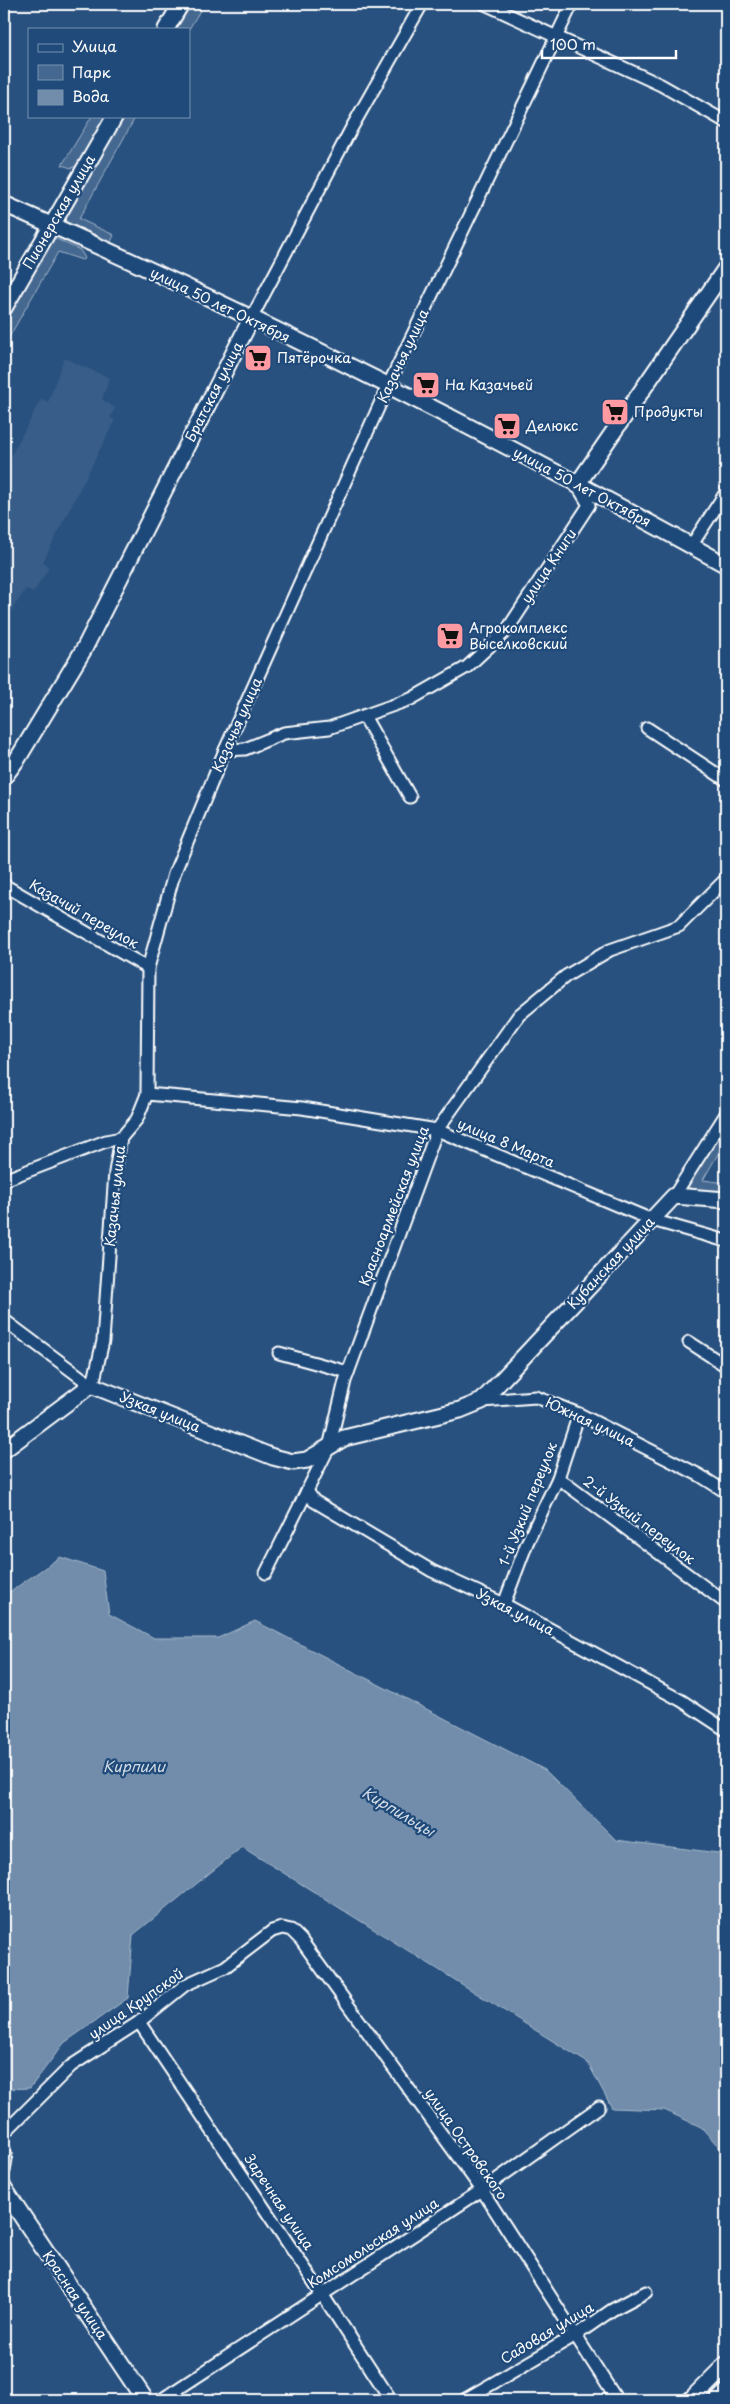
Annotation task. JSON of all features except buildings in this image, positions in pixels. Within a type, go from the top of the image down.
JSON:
[{"type":"main road","points":[[167,28],[181,4]]},
{"type":"main road","name":"Пионерская улица","points":[[4,308],[114,118]]},
{"type":"main road","name":"улица 50 лет Октября","points":[[4,204],[251,319],[388,386],[726,565]]},
{"type":"main road","points":[[577,485],[726,268]]},
{"type":"main road","name":"Братская улица","points":[[4,777],[18,758],[84,649],[251,319]]},
{"type":"main road","points":[[674,1196],[726,1200]]},
{"type":"main road","name":"Кубанская улица","points":[[482,1401],[674,1196]]},
{"type":"main road","points":[[4,1450],[91,1384]]},
{"type":"main road","name":"Узкая улица","points":[[91,1384],[274,1457],[300,1462],[330,1447]]},
{"type":"main road","name":"Южная улица","points":[[330,1447],[344,1438],[460,1410],[482,1401]]},
{"type":"main road","name":"Красная улица","points":[[4,2189],[145,2400]]},
{"type":"main road","points":[[691,2400],[726,2364]]},
{"type":"main road","points":[[719,2400],[726,2393]]},
{"type":"street","name":"Братская улица","points":[[251,319],[351,129],[422,4]]},
{"type":"street","points":[[485,4],[661,85],[726,122]]},
{"type":"street","name":"Казачья улица","points":[[91,1384],[95,1376],[103,1341],[115,1172],[121,1138],[137,1119],[147,1094],[148,968],[174,874],[225,750],[388,386],[572,4]]},
{"type":"street","name":"улица Книги","points":[[225,750],[245,749],[284,734],[329,728],[364,716],[411,699],[467,667],[507,630],[589,505],[577,485]]},
{"type":"street","points":[[691,546],[726,492]]},
{"type":"street","points":[[364,716],[410,797]]},
{"type":"street","points":[[647,728],[726,780]]},
{"type":"street","name":"Красноармейская улица","points":[[266,1573],[330,1447],[348,1372],[437,1130],[519,1015],[566,976],[610,950],[679,926],[726,879]]},
{"type":"street","name":"Казачий переулок","points":[[4,885],[148,968]]},
{"type":"street","name":"улица 8 Марта","points":[[147,1094],[302,1108],[437,1130],[652,1220],[726,1241]]},
{"type":"street","name":"Кубанская улица","points":[[674,1196],[726,1114]]},
{"type":"street","points":[[4,1180],[106,1141],[121,1138]]},
{"type":"street","name":"Узкая улица","points":[[4,1320],[91,1384]]},
{"type":"street","points":[[689,1342],[726,1366]]},
{"type":"street","points":[[279,1353],[348,1372]]},
{"type":"street","name":"Южная улица","points":[[482,1401],[536,1397],[579,1414],[699,1475],[726,1492]]},
{"type":"street","name":"1-й Узкий переулок","points":[[504,1604],[527,1543],[558,1478],[579,1414]]},
{"type":"street","name":"2-й Узкий переулок","points":[[558,1478],[726,1603]]},
{"type":"street","name":"Узкая улица","points":[[307,1491],[314,1501],[432,1570],[504,1604],[682,1701],[726,1730]]},
{"type":"street","name":"улица Островского","points":[[272,1931],[282,1928],[291,1930],[301,1940],[482,2190],[617,2400]]},
{"type":"street","name":"улица Крупской","points":[[4,2132],[71,2066],[139,2022],[185,1985],[225,1967],[272,1931]]},
{"type":"street","name":"Заречная улица","points":[[139,2022],[391,2400]]},
{"type":"street","name":"Комсомольская улица","points":[[161,2400],[482,2190],[599,2107]]},
{"type":"street","points":[[4,2149],[6,2159],[4,2171]]},
{"type":"street","name":"Садовая улица","points":[[464,2400],[576,2335],[612,2310],[646,2292]]},
{"type":"shaded area","points":[[64,358],[110,378],[102,399],[115,408],[110,418],[115,420],[43,562],[49,568],[33,593],[26,589],[9,614],[4,611],[4,469],[41,399],[48,402]]},
{"type":"green space","points":[[186,4],[204,4],[190,28],[172,28]]},
{"type":"green space","points":[[91,118],[107,118],[79,165],[71,168],[62,165]]},
{"type":"green space","points":[[119,118],[135,118],[79,219],[114,235],[110,244],[66,226],[65,213]]},
{"type":"green space","points":[[52,237],[80,250],[85,258],[82,260],[58,252],[4,346],[4,317]]},
{"type":"green space","points":[[722,1126],[726,1128],[726,1140],[703,1180],[726,1183],[726,1194],[693,1191],[686,1184]]},
{"type":"water","name":"Кирпили","points":[[60,1557],[103,1571],[109,1614],[154,1638],[218,1638],[255,1621],[545,1770],[616,1840],[726,1854],[726,2155],[701,2127],[664,2110],[612,2108],[588,2063],[242,1847],[133,1935],[128,1998],[64,2043],[30,2088],[4,2089],[4,1596]]},
{"type":"place","name":"Пятёрочка","points":[[258,358]]},
{"type":"place","name":"На Казачьей","points":[[426,385]]},
{"type":"place","name":"Продукты","points":[[615,412]]},
{"type":"place","name":"Делюкс","points":[[507,426]]},
{"type":"place","name":"Агрокомплекс Выселковский","points":[[450,636]]},
{"type":"water label","name":"Кирпильцы","points":[[398,1812]]}]
